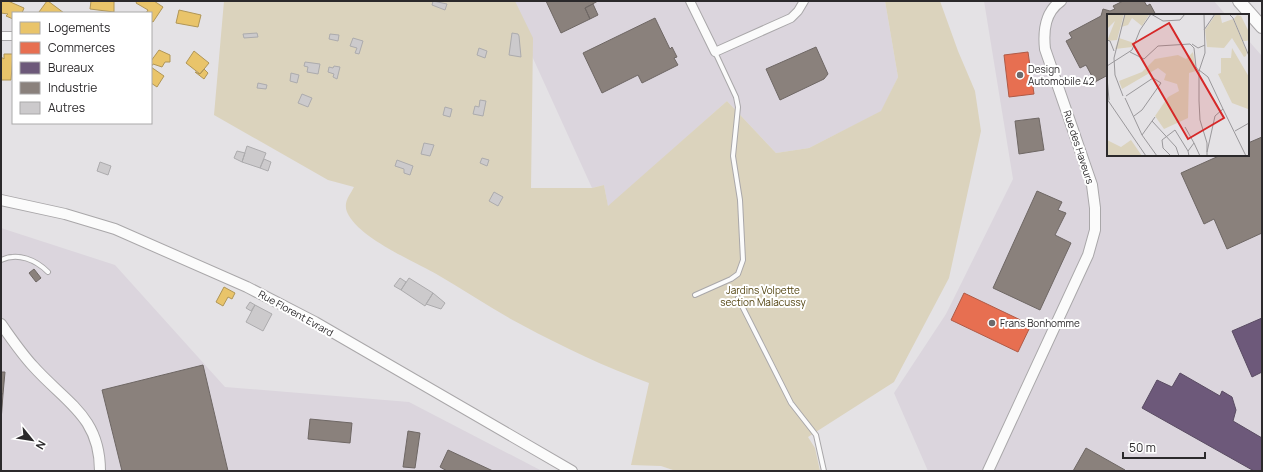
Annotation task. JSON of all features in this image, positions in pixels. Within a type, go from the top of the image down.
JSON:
[{"type":"main road","points":[[1239,1],[1262,27]]},
{"type":"street","points":[[690,1],[715,52],[791,18],[804,1]]},
{"type":"street","name":"Rue des Haveurs","points":[[988,471],[1088,255],[1095,230],[1095,208],[1088,172],[1045,49],[1043,32],[1048,17],[1056,5],[1061,1]]},
{"type":"street","points":[[1,36],[12,36]]},
{"type":"street","name":"Rue Florent Evrard","points":[[1,200],[65,214],[115,229],[247,286],[315,322],[572,471]]},
{"type":"street","points":[[1,324],[33,366],[71,402],[90,426],[100,453],[100,471]]},
{"type":"lane","points":[[695,295],[731,279],[738,274],[743,260],[740,200],[733,156],[738,107],[736,97],[715,52]]},
{"type":"lane","points":[[1,260],[16,257],[30,259],[48,272]]},
{"type":"lane","points":[[738,298],[790,402],[816,435],[824,471]]},
{"type":"shaded area","points":[[507,1],[885,1],[898,77],[882,111],[809,148],[776,153],[727,101],[608,207],[604,185],[592,188]]},
{"type":"shaded area","points":[[984,1],[1214,1],[1225,14],[1107,14],[1107,156],[1249,156],[1249,41],[1262,56],[1262,471],[928,471],[894,393],[946,314],[1013,179]]},
{"type":"shaded area","points":[[1,228],[115,265],[225,387],[409,402],[542,471],[1,471]]},
{"type":"green space","name":"Jardins Volpette section Malacussy","points":[[224,1],[515,1],[533,38],[531,188],[592,188],[604,185],[608,206],[727,101],[776,153],[809,148],[881,111],[898,77],[885,1],[940,1],[958,51],[975,91],[981,131],[949,278],[894,382],[808,437],[815,448],[820,471],[676,471],[661,466],[631,465],[649,383],[600,363],[537,333],[438,275],[374,240],[353,222],[347,212],[346,202],[354,187],[328,180],[214,115]]},
{"type":"building: Logements","points":[[1,1],[8,1],[24,8],[22,12],[12,12],[12,19],[6,16],[8,14],[1,13]]},
{"type":"building: Logements","points":[[48,1],[63,12],[39,12]]},
{"type":"building: Logements","points":[[91,1],[114,1],[114,12],[90,9]]},
{"type":"building: Logements","points":[[137,1],[154,1],[163,7],[153,22],[152,12],[147,12],[148,10],[136,3]]},
{"type":"building: Logements","points":[[179,10],[201,15],[198,27],[176,23]]},
{"type":"building: Logements","points":[[159,50],[170,55],[170,62],[165,62],[162,67],[153,64],[152,66],[152,60]]},
{"type":"building: Logements","points":[[194,51],[209,63],[200,74],[186,63]]},
{"type":"building: Logements","points":[[4,54],[12,54],[11,80],[1,80],[1,57],[4,59]]},
{"type":"building: Logements","points":[[152,68],[164,76],[157,87],[152,84]]},
{"type":"building: Logements","points":[[204,69],[208,73],[204,79],[195,72],[200,74]]},
{"type":"building: Logements","points":[[224,287],[235,293],[232,299],[228,297],[223,306],[216,302]]},
{"type":"building: Commerces","points":[[1028,52],[1034,94],[1009,97],[1004,55]]},
{"type":"building: Commerces","points":[[964,293],[1031,325],[1018,352],[951,320]]},
{"type":"building: Bureaux","points":[[1262,318],[1262,372],[1252,377],[1232,331]]},
{"type":"building: Bureaux","points":[[1180,373],[1220,396],[1222,391],[1232,397],[1236,410],[1233,421],[1262,438],[1262,471],[1254,471],[1142,408],[1157,380],[1172,387]]},
{"type":"building: Industrie","points":[[546,1],[598,1],[585,8],[590,19],[561,33]]},
{"type":"building: Industrie","points":[[1123,1],[1144,1],[1147,6],[1150,4],[1155,14],[1107,14],[1107,76],[1095,82],[1086,65],[1080,68],[1066,41],[1072,38],[1069,33],[1101,16],[1103,9],[1110,11],[1115,9],[1113,6]]},
{"type":"building: Industrie","points":[[593,4],[598,15],[590,19],[585,8]]},
{"type":"building: Industrie","points":[[655,18],[670,49],[672,47],[677,57],[674,58],[678,65],[642,83],[638,75],[602,93],[583,53]]},
{"type":"building: Industrie","points":[[816,47],[828,74],[824,79],[780,100],[766,69]]},
{"type":"building: Industrie","points":[[1039,118],[1044,150],[1019,154],[1015,121]]},
{"type":"building: Industrie","points":[[1262,137],[1262,233],[1227,249],[1214,219],[1204,224],[1181,173],[1219,156],[1249,156],[1249,143]]},
{"type":"building: Industrie","points":[[1037,191],[1062,202],[1058,210],[1066,213],[1055,235],[1071,243],[1040,310],[993,288]]},
{"type":"building: Industrie","points":[[34,269],[41,278],[36,282],[29,273]]},
{"type":"building: Industrie","points":[[203,365],[228,471],[122,471],[102,390]]},
{"type":"building: Industrie","points":[[1,372],[5,372],[3,394],[1,393]]},
{"type":"building: Industrie","points":[[1,393],[3,394],[1,421]]},
{"type":"building: Industrie","points":[[310,419],[352,423],[350,443],[308,439]]},
{"type":"building: Industrie","points":[[408,431],[420,433],[415,468],[403,467]]},
{"type":"building: Industrie","points":[[1086,448],[1125,470],[1073,471]]},
{"type":"building: Industrie","points":[[448,450],[493,471],[447,471],[440,467]]},
{"type":"building: Autres","points":[[433,1],[447,4],[445,10],[432,5]]},
{"type":"building: Autres","points":[[257,33],[258,37],[244,38],[243,34]]},
{"type":"building: Autres","points":[[512,33],[518,34],[519,36],[521,57],[509,55]]},
{"type":"building: Autres","points":[[330,34],[339,35],[338,41],[329,39]]},
{"type":"building: Autres","points":[[353,38],[363,41],[359,54],[355,53],[357,48],[350,46]]},
{"type":"building: Autres","points":[[479,48],[487,51],[485,58],[477,55]]},
{"type":"building: Autres","points":[[305,62],[320,64],[318,74],[307,72],[308,67],[304,66]]},
{"type":"building: Autres","points":[[334,66],[340,67],[337,79],[333,77],[334,74],[328,72],[329,67],[333,68]]},
{"type":"building: Autres","points":[[291,73],[299,75],[297,83],[290,81]]},
{"type":"building: Autres","points":[[258,83],[267,85],[266,89],[257,88]]},
{"type":"building: Autres","points":[[302,94],[312,98],[308,107],[298,103]]},
{"type":"building: Autres","points":[[480,100],[486,101],[483,116],[473,114],[475,106],[479,107]]},
{"type":"building: Autres","points":[[445,107],[452,109],[450,117],[443,115]]},
{"type":"building: Autres","points":[[424,143],[434,145],[430,156],[421,154]]},
{"type":"building: Autres","points":[[247,146],[266,153],[260,168],[242,162]]},
{"type":"building: Autres","points":[[237,151],[245,153],[242,162],[234,158]]},
{"type":"building: Autres","points":[[482,158],[489,160],[487,166],[480,163]]},
{"type":"building: Autres","points":[[264,159],[271,162],[268,171],[260,168]]},
{"type":"building: Autres","points":[[397,160],[413,166],[410,175],[404,173],[404,169],[395,166]]},
{"type":"building: Autres","points":[[100,162],[111,166],[108,175],[97,171]]},
{"type":"building: Autres","points":[[494,192],[503,197],[498,206],[489,201]]},
{"type":"building: Autres","points":[[400,278],[406,282],[401,290],[394,286]]},
{"type":"building: Autres","points":[[409,278],[433,293],[425,306],[401,290]]},
{"type":"building: Autres","points":[[433,293],[445,303],[441,309],[426,304]]},
{"type":"building: Autres","points":[[250,302],[255,305],[251,311],[246,308]]},
{"type":"building: Autres","points":[[255,305],[272,314],[263,331],[246,322]]},
{"type":"place","name":"Design Automobile 42","points":[[1020,75]]},
{"type":"place","name":"Frans Bonhomme","points":[[992,323]]}]
